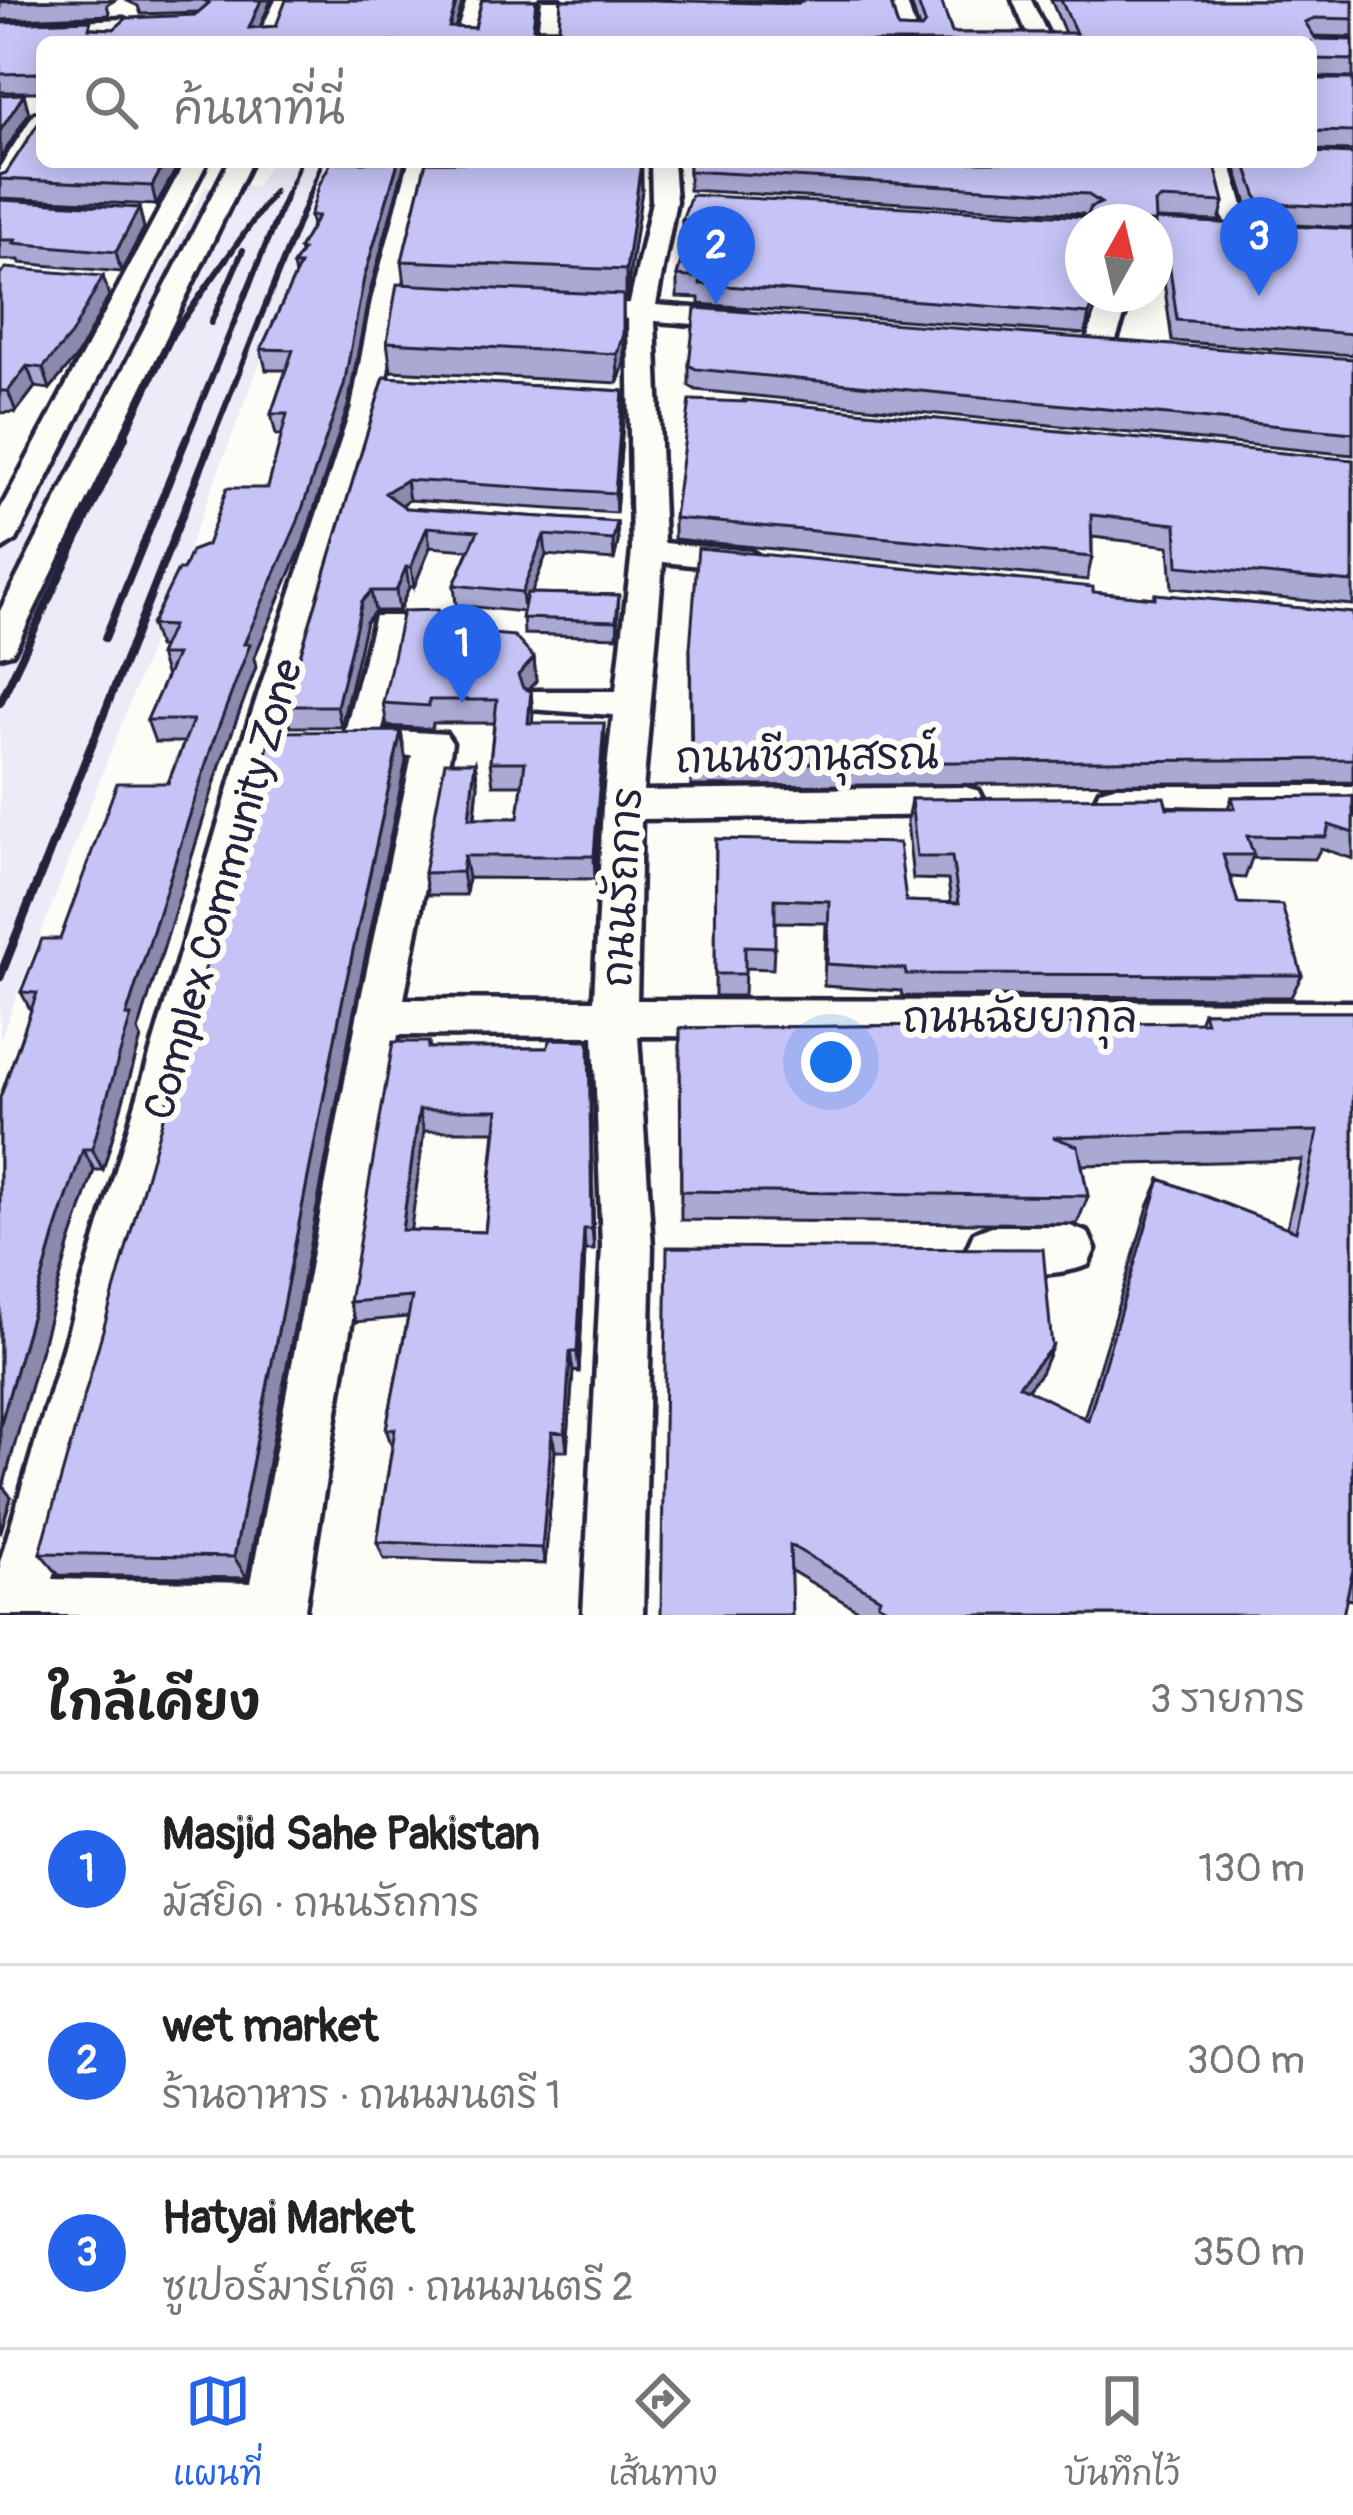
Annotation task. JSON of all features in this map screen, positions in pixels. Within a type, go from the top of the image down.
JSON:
[{"type":"street","points":[[268,36],[285,0]]},
{"type":"street","points":[[466,36],[476,0]]},
{"type":"street","points":[[548,36],[551,0]]},
{"type":"street","points":[[898,0],[907,36]]},
{"type":"street","points":[[1022,0],[1038,36]]},
{"type":"street","points":[[106,5],[124,8],[133,25]]},
{"type":"street","points":[[661,36],[660,5],[683,10]]},
{"type":"street","points":[[0,30],[133,25]]},
{"type":"street","points":[[116,36],[133,25]]},
{"type":"street","points":[[0,185],[22,144]]},
{"type":"street","points":[[0,540],[121,284],[192,168]]},
{"type":"street","points":[[0,645],[237,168]]},
{"type":"street","name":"Complex Community Zone","points":[[15,1611],[311,743],[367,407],[380,383],[426,168]]},
{"type":"street","points":[[1222,168],[1241,234]]},
{"type":"street","name":"ถนนรัถการ","points":[[613,1615],[651,1248],[615,1015],[646,398],[641,311],[663,184]]},
{"type":"street","points":[[594,309],[778,322]]},
{"type":"street","points":[[1099,348],[1109,312]]},
{"type":"street","points":[[640,536],[789,565]]},
{"type":"street","points":[[311,743],[387,624]]},
{"type":"street","points":[[542,700],[632,704]]},
{"type":"street","points":[[15,1611],[275,1612],[379,1017],[434,743],[311,743]]},
{"type":"street","points":[[1084,800],[1353,800]]},
{"type":"street","name":"ถนนชีวานุสรณ์","points":[[622,805],[992,801]]},
{"type":"street","name":"ถนนฉัยยากุล","points":[[379,1017],[1353,1020]]},
{"type":"street","points":[[954,1249],[1070,1249]]},
{"type":"shaded area","points":[[267,168],[335,168],[0,1040],[0,555],[206,186],[256,186]]},
{"type":"building","points":[[203,0],[261,0],[249,28],[276,26],[286,0],[457,0],[449,27],[475,28],[482,0],[536,0],[533,28],[559,28],[561,0],[798,4],[805,0],[890,0],[898,28],[921,29],[925,23],[917,0],[941,0],[952,33],[1076,33],[1061,0],[1353,0],[1353,19],[1305,22],[1314,36],[36,36],[36,73],[0,74],[0,23],[91,20],[89,28],[114,29],[127,18],[195,15],[209,3]]},
{"type":"building","points":[[1317,39],[1353,40],[1353,60],[1317,59]]},
{"type":"building","points":[[1317,79],[1353,79],[1353,132],[1317,131]]},
{"type":"building","points":[[24,94],[0,131],[0,95]]},
{"type":"building","points":[[36,127],[36,168],[162,168],[152,186],[0,179]]},
{"type":"building","points":[[1317,152],[1353,154],[1353,208],[1259,203],[1247,168],[1317,168]]},
{"type":"building","points":[[328,168],[396,168],[364,278],[344,385],[298,521],[244,644],[250,644],[213,742],[126,1016],[131,1016],[92,1149],[83,1149],[57,1226],[0,1426],[0,1098],[37,993],[21,992],[42,939],[60,939],[117,783],[168,783],[193,720],[147,720],[176,655],[159,655],[172,626],[151,625],[191,551],[207,545],[227,488],[268,488],[287,414],[271,414],[293,350],[261,349],[300,265],[293,265],[303,250],[299,249],[318,216],[310,216]]},
{"type":"building","points":[[425,168],[640,168],[626,270],[402,261]]},
{"type":"building","points":[[689,168],[1216,168],[1224,202],[1160,199],[1155,204],[1098,204],[1087,194]]},
{"type":"building","points":[[691,195],[1065,216],[1065,312],[1090,312],[1089,314],[700,284],[701,278],[677,276],[693,220],[682,220]]},
{"type":"building","points":[[0,200],[139,208],[116,252],[0,240]]},
{"type":"building","points":[[1173,221],[1353,229],[1353,334],[1177,320]]},
{"type":"building","points":[[6,268],[103,276],[71,335],[43,368],[27,366],[8,391],[0,391],[0,274]]},
{"type":"building","points":[[397,284],[623,295],[623,334],[617,354],[387,342]]},
{"type":"building","points":[[695,308],[1353,359],[1353,433],[696,369],[689,365]]},
{"type":"building","points":[[384,377],[623,391],[615,493],[406,480],[385,493],[406,508],[617,522],[613,540],[544,535],[522,592],[454,585],[478,531],[427,527],[396,591],[371,591],[362,601],[337,706],[285,706]]},
{"type":"building","points":[[690,400],[747,402],[743,400],[1353,460],[1353,582],[1178,566],[1176,524],[1091,515],[1092,557],[674,518]]},
{"type":"building","points":[[698,548],[1093,587],[1093,592],[1353,613],[1353,759],[692,764],[690,648]]},
{"type":"building","points":[[527,593],[619,595],[616,621],[522,618]]},
{"type":"building","points":[[438,610],[435,629],[514,636],[534,658],[518,675],[523,688],[531,691],[528,723],[604,723],[594,856],[464,856],[462,872],[424,873],[445,762],[475,762],[469,818],[518,818],[525,762],[490,762],[497,700],[429,700],[429,706],[383,703],[403,611]]},
{"type":"building","points":[[401,731],[345,987],[234,1557],[40,1553],[272,732]]},
{"type":"building","points":[[1353,796],[1353,833],[1329,825],[1326,837],[1247,836],[1254,855],[1223,855],[1238,903],[1282,905],[1302,975],[906,974],[905,969],[827,964],[829,901],[775,899],[775,947],[745,946],[745,974],[715,974],[716,839],[899,843],[906,901],[959,903],[952,857],[917,857],[911,799],[1164,797],[1167,808],[1235,808],[1232,797]]},
{"type":"building","points":[[1203,1012],[1353,1012],[1353,1569],[1343,1615],[899,1615],[878,1603],[880,1598],[790,1545],[792,1615],[661,1615],[667,1247],[1043,1249],[1052,1347],[1019,1385],[1088,1420],[1160,1179],[1296,1231],[1318,1131],[1053,1137],[1078,1146],[1088,1196],[681,1191],[680,1028],[1206,1022]]},
{"type":"building","points":[[551,1039],[589,1040],[592,1229],[584,1229],[577,1352],[570,1352],[565,1433],[552,1432],[542,1548],[377,1542],[395,1429],[386,1429],[412,1297],[349,1302],[393,1042],[429,1042],[428,1048],[547,1048]],"holes":[[[419,1110],[498,1110],[485,1232],[402,1230]]]},
{"type":"railway","points":[[286,196],[298,168]]},
{"type":"railway","points":[[309,196],[320,168]]},
{"type":"railway","points":[[123,440],[173,334],[273,193]]},
{"type":"railway","points":[[186,440],[287,193]]},
{"type":"railway","points":[[212,440],[310,193]]},
{"type":"railway","points":[[211,323],[243,250]]},
{"type":"railway","points":[[0,703],[125,437]]},
{"type":"railway","points":[[105,638],[187,437]]},
{"type":"railway","points":[[91,747],[213,437]]},
{"type":"railway","points":[[0,977],[92,744]]},
{"type":"place","name":"Hatyai Market","points":[[1259,296]]},
{"type":"place","name":"wet market","points":[[716,305]]},
{"type":"place","name":"Masjid Sahe Pakistan","points":[[462,703]]}]
